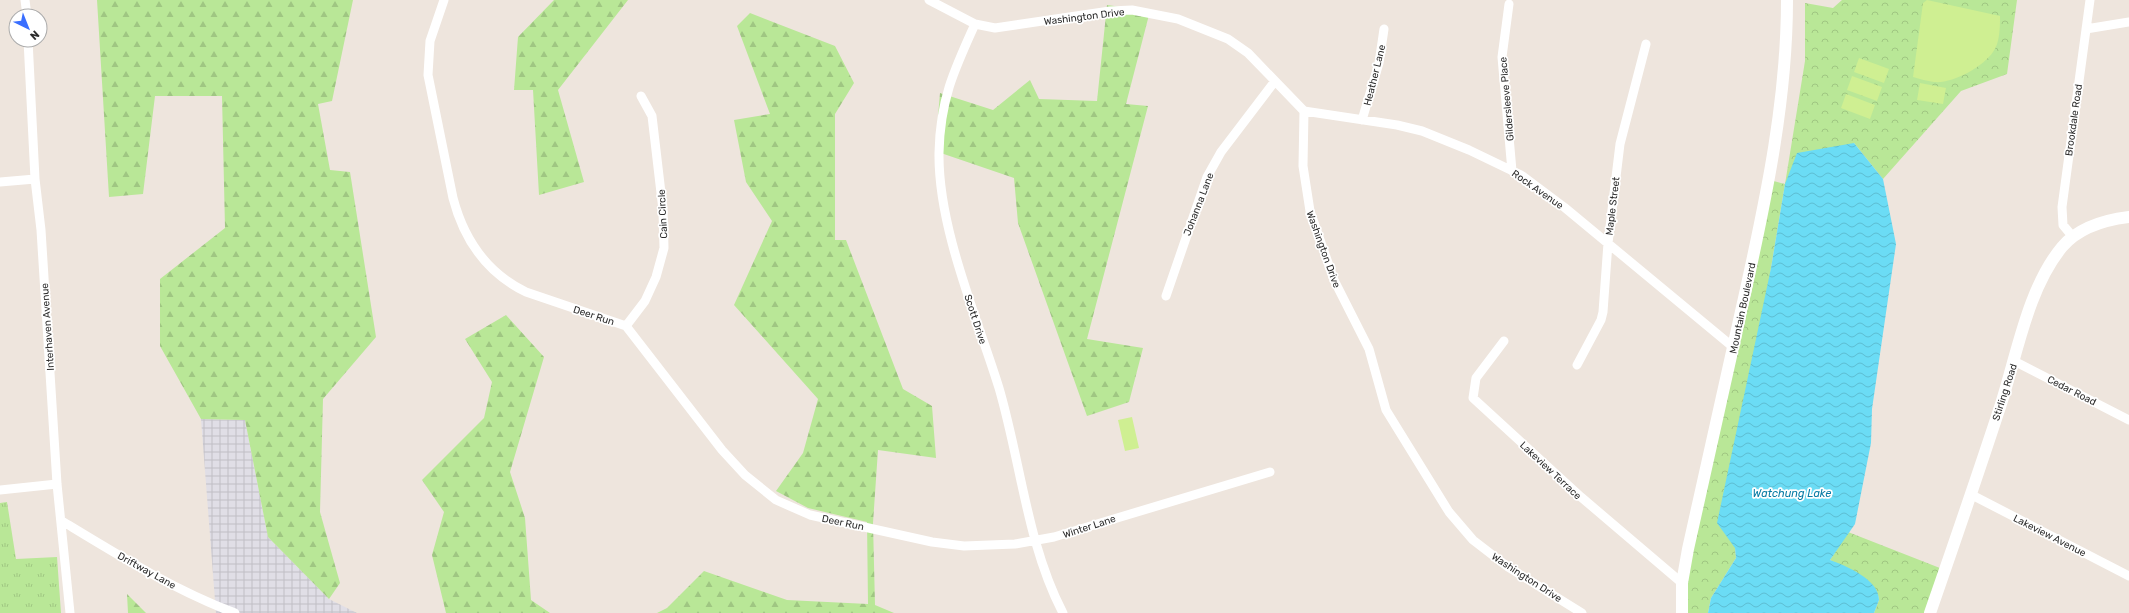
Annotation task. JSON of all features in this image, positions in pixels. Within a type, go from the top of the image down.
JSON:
[{"type":"street","name":"Deer Run","points":[[444,0],[430,41],[428,75],[458,217],[470,243],[479,256],[501,278],[513,286],[526,292],[626,326],[722,450],[759,488],[776,500],[810,515],[904,536]]},
{"type":"street","name":"Washington Drive","points":[[929,0],[975,24],[995,28],[1110,11],[1132,10],[1152,13],[1178,19],[1228,39],[1248,53],[1304,111],[1303,166],[1310,211],[1334,280],[1369,350],[1386,410],[1449,512],[1473,540],[1508,567],[1582,613]]},
{"type":"street","name":"Mountain Boulevard","points":[[1682,613],[1682,583],[1688,549],[1770,180],[1783,86],[1787,35],[1787,0]]},
{"type":"street","name":"Brookdale Road","points":[[2073,237],[2063,225],[2062,207],[2090,0]]},
{"type":"street","name":"Gildersleeve Place","points":[[1509,4],[1502,57],[1512,170]]},
{"type":"street","points":[[2086,28],[2129,22]]},
{"type":"street","name":"Scott Drive","points":[[975,24],[952,74],[943,106],[939,154],[941,174],[953,240],[973,311],[999,389],[1036,541],[1045,573],[1063,613]]},
{"type":"street","name":"Heather Lane","points":[[1362,120],[1379,63],[1384,29]]},
{"type":"street","name":"Maple Street","points":[[1577,365],[1601,320],[1603,312],[1608,243],[1620,144],[1646,44]]},
{"type":"street","name":"Interhaven Avenue","points":[[28,48],[35,179],[40,230],[57,484],[62,521],[70,613]]},
{"type":"street","name":"Johanna Lane","points":[[1166,296],[1207,177],[1221,152],[1275,81]]},
{"type":"street","name":"Cain Circle","points":[[626,326],[645,301],[653,284],[664,248],[663,210],[652,116],[642,96]]},
{"type":"street","name":"Rock Avenue","points":[[1304,111],[1422,131],[1470,150],[1512,170],[1564,207],[1733,347]]},
{"type":"street","points":[[0,182],[35,179]]},
{"type":"street","name":"Stirling Road","points":[[1930,613],[1972,494],[2029,311],[2045,272],[2063,246],[2073,237],[2101,222],[2129,217]]},
{"type":"street","name":"Lakeview Terrace","points":[[1504,341],[1476,378],[1473,398],[1581,497],[1682,583]]},
{"type":"street","name":"Cedar Road","points":[[2014,361],[2129,420]]},
{"type":"street","name":"Winter Lane","points":[[904,536],[964,546],[1015,544],[1036,541],[1270,472]]},
{"type":"street","points":[[0,490],[57,484]]},
{"type":"street","name":"Lakeview Avenue","points":[[1972,494],[2129,576]]},
{"type":"street","name":"Driftway Lane","points":[[62,521],[148,572],[208,603],[235,613]]},
{"type":"shaded area","points":[[201,419],[245,420],[268,537],[329,599],[357,613],[216,613]]},
{"type":"green space","points":[[97,0],[353,0],[332,101],[318,104],[330,170],[350,172],[376,337],[323,399],[320,512],[340,583],[329,599],[268,537],[245,420],[201,419],[160,346],[160,279],[225,228],[222,96],[155,96],[143,194],[109,197]]},
{"type":"green space","points":[[554,0],[628,0],[558,90],[584,182],[539,195],[533,90],[514,90],[518,37]]},
{"type":"green space","points":[[1842,0],[2017,0],[2007,74],[1961,91],[1883,179],[1854,143],[1785,184],[1805,61],[1805,3],[1833,8]]},
{"type":"green space","points":[[1927,0],[2000,16],[1997,44],[1988,58],[1975,69],[1949,80],[1934,82],[1913,77],[1923,3]]},
{"type":"green space","points":[[1107,5],[1150,11],[1126,104],[1148,106],[1087,339],[1143,348],[1129,402],[1087,416],[1018,223],[1014,178],[935,151],[940,93],[993,110],[1030,80],[1039,99],[1097,101]]},
{"type":"green space","points":[[750,13],[835,46],[854,83],[835,114],[835,240],[846,240],[903,389],[932,406],[936,458],[878,450],[873,523],[875,605],[894,613],[657,613],[667,608],[704,571],[787,600],[868,604],[867,522],[808,508],[776,491],[803,453],[818,399],[734,305],[772,221],[746,182],[734,120],[770,114],[737,26]]},
{"type":"green space","points":[[1859,58],[1889,69],[1884,83],[1854,72]]},
{"type":"green space","points":[[1852,76],[1882,87],[1877,101],[1847,90]]},
{"type":"green space","points":[[1920,83],[1946,88],[1943,104],[1917,100]]},
{"type":"green space","points":[[1846,94],[1875,105],[1870,119],[1841,108]]},
{"type":"green space","points":[[1770,180],[1785,184],[1771,268],[1735,548],[1736,558],[1711,598],[1708,613],[1682,613],[1682,583]]},
{"type":"green space","points":[[506,315],[544,357],[510,472],[525,518],[531,600],[550,613],[446,613],[432,555],[444,512],[422,480],[484,418],[492,382],[465,339]]},
{"type":"green space","points":[[1132,417],[1139,448],[1125,451],[1118,420]]},
{"type":"green space","points":[[7,502],[16,559],[57,557],[61,613],[0,613],[0,503]]},
{"type":"green space","points":[[1848,532],[1945,570],[1930,613],[1874,613],[1879,600],[1873,587],[1860,576],[1830,560]]},
{"type":"green space","points":[[127,594],[146,613],[128,613]]},
{"type":"water","name":"Watchung Lake","points":[[1854,143],[1883,179],[1896,244],[1872,409],[1871,443],[1855,524],[1830,560],[1853,570],[1868,580],[1878,592],[1879,600],[1874,613],[1708,613],[1711,598],[1736,558],[1735,548],[1717,523],[1771,268],[1785,184],[1797,153]]}]
